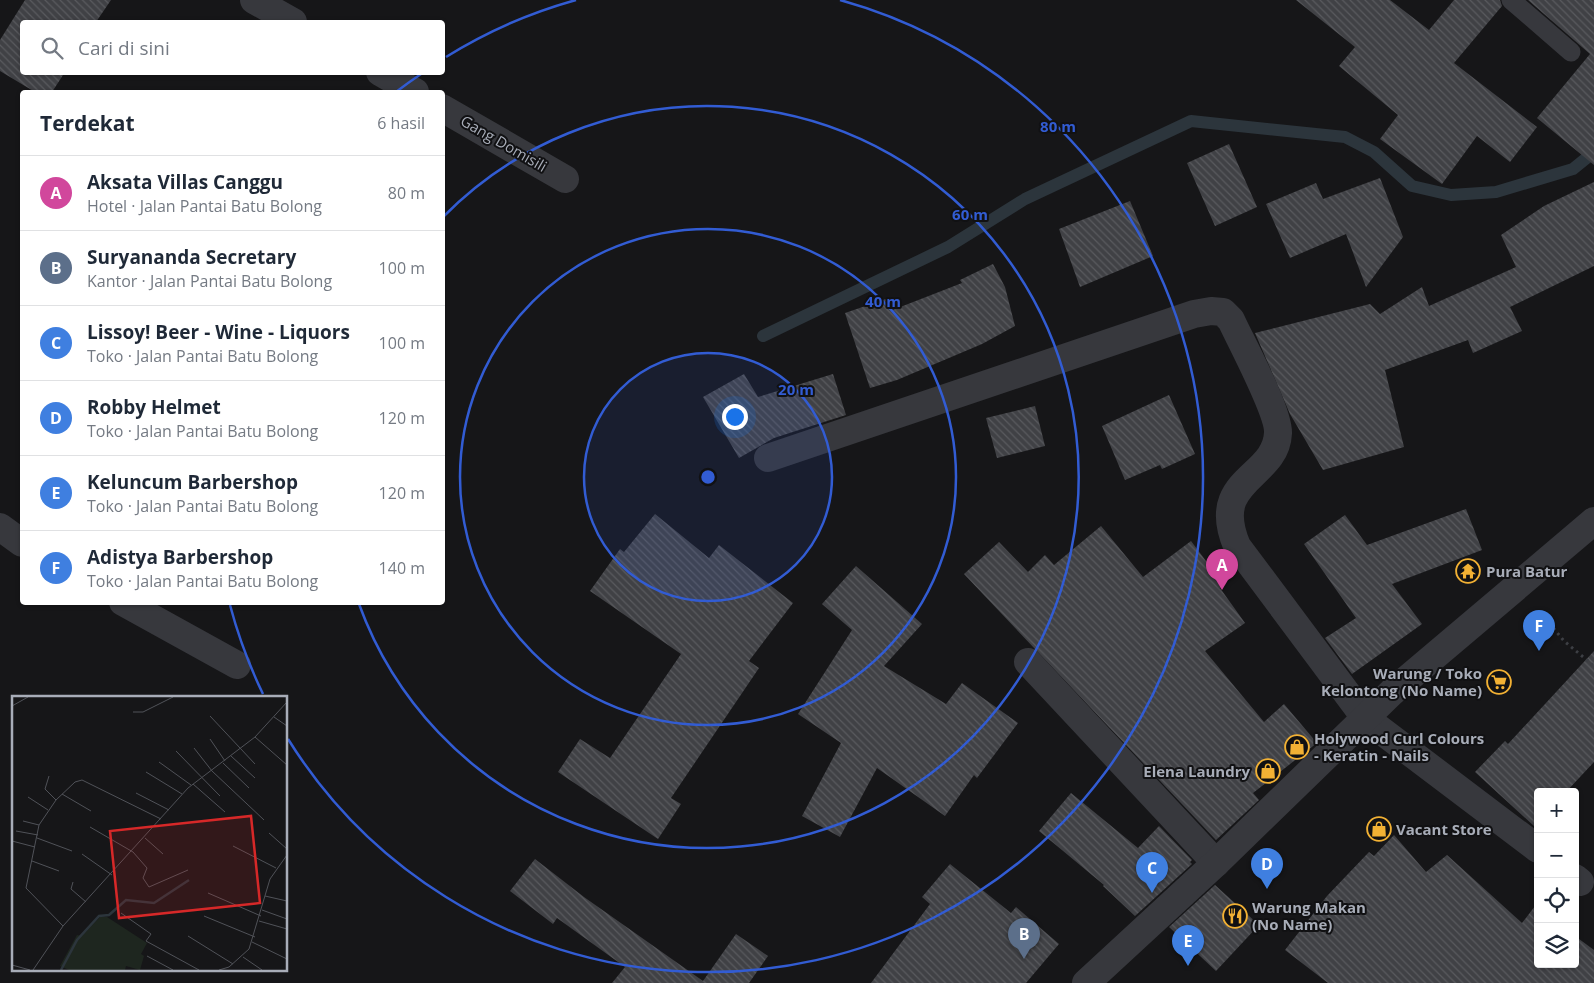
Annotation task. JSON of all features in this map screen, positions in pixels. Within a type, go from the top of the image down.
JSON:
[{"type":"street","points":[[254,0],[289,20]]},
{"type":"street","points":[[385,75],[412,90]]},
{"type":"street","name":"Gang Domisili","points":[[445,110],[565,179]]},
{"type":"street","points":[[768,458],[1194,314],[1210,311],[1223,312],[1231,320],[1278,422],[1275,451],[1239,488],[1230,510],[1229,527],[1237,546],[1366,719],[1534,846]]},
{"type":"street","points":[[1086,983],[1216,863],[1392,692],[1594,520]]},
{"type":"street","points":[[0,527],[20,542]]},
{"type":"street","points":[[128,605],[237,665]]},
{"type":"street","points":[[1028,662],[1216,863]]},
{"type":"lane","points":[[1511,0],[1571,52]]},
{"type":"path","points":[[1518,586],[1564,641],[1594,666]]},
{"type":"building","points":[[25,0],[111,0],[97,20],[20,20],[20,75],[63,75],[53,90],[32,90],[0,71],[0,40]]},
{"type":"building","points":[[1296,0],[1390,0],[1429,30],[1454,0],[1500,0],[1502,6],[1454,63],[1537,127],[1510,162],[1477,136],[1442,184],[1380,139],[1398,115],[1339,66],[1355,47]]},
{"type":"building","points":[[1528,0],[1594,0],[1594,165],[1537,118],[1590,54]]},
{"type":"building","points":[[1229,144],[1257,207],[1215,226],[1187,163]]},
{"type":"building","points":[[1380,178],[1403,237],[1366,287],[1346,234],[1290,258],[1266,204],[1316,183],[1323,199]]},
{"type":"building","points":[[1594,182],[1594,266],[1510,307],[1522,331],[1473,353],[1468,340],[1385,370],[1404,447],[1323,470],[1290,414],[1255,333],[1370,304],[1380,314],[1422,287],[1429,306],[1516,267],[1501,235],[1544,206]]},
{"type":"building","points":[[1130,201],[1153,256],[1080,287],[1059,229]]},
{"type":"building","points":[[993,264],[1005,287],[1015,326],[982,344],[897,380],[870,388],[845,313],[886,299],[890,311],[962,283],[960,280]]},
{"type":"building","points":[[744,374],[758,397],[833,374],[846,415],[774,438],[739,458],[703,397]]},
{"type":"building","points":[[1169,395],[1195,454],[1162,469],[1160,465],[1125,480],[1102,426]]},
{"type":"building","points":[[1035,406],[1045,446],[997,458],[986,418]]},
{"type":"building","points":[[1466,509],[1482,550],[1392,584],[1422,624],[1352,674],[1325,638],[1356,618],[1304,544],[1345,515],[1367,545]]},
{"type":"building","points":[[655,514],[709,558],[719,545],[793,603],[749,661],[759,668],[671,798],[681,804],[658,839],[558,772],[580,739],[610,758],[681,654],[590,591],[620,549],[624,552]]},
{"type":"building","points":[[1101,526],[1143,577],[1191,541],[1224,585],[1220,588],[1245,623],[1205,651],[1264,722],[1284,704],[1317,743],[1253,793],[1259,800],[1216,840],[964,574],[999,542],[1028,572],[1045,555],[1054,565]]},
{"type":"building","points":[[856,566],[922,624],[884,666],[946,704],[962,683],[1018,723],[977,778],[974,775],[945,816],[877,768],[840,837],[802,816],[841,743],[798,714],[852,630],[822,604]]},
{"type":"building","points":[[1594,651],[1594,762],[1570,788],[1534,788],[1534,826],[1475,772],[1505,741],[1508,744]]},
{"type":"building","points":[[1071,793],[1138,848],[1159,826],[1192,860],[1190,862],[1192,864],[1135,916],[1104,885],[1039,831]]},
{"type":"building","points":[[1394,835],[1426,872],[1447,855],[1522,923],[1534,907],[1534,968],[1579,968],[1579,939],[1594,950],[1594,983],[1328,983],[1285,950],[1327,896],[1369,852],[1374,856]]},
{"type":"building","points":[[535,859],[584,897],[703,981],[736,934],[768,956],[749,983],[612,983],[625,967],[557,918],[553,924],[510,891]]},
{"type":"building","points":[[950,864],[1011,913],[1016,907],[1059,944],[1026,983],[871,983],[930,904],[922,897]]},
{"type":"building","points":[[1215,885],[1259,925],[1216,971],[1169,927]]},
{"type":"waterway","points":[[763,336],[948,247],[1025,199],[1191,121],[1345,137],[1374,152],[1412,186],[1451,195],[1496,192],[1573,169],[1594,152]]},
{"type":"place","name":"Pura Batur","points":[[1468,571]]},
{"type":"place","name":"Aksata Villas Canggu","points":[[1222,590]]},
{"type":"place","name":"Adistya Barbershop","points":[[1539,651]]},
{"type":"place","name":"Warung / Toko Kelontong (No Name)","points":[[1499,682]]},
{"type":"place","name":"Holywood Curl Colours - Keratin - Nails","points":[[1297,747]]},
{"type":"place","name":"Elena Laundry","points":[[1268,771]]},
{"type":"place","name":"Vacant Store","points":[[1379,829]]},
{"type":"place","name":"Robby Helmet","points":[[1267,889]]},
{"type":"place","name":"Lissoy! Beer - Wine - Liquors","points":[[1152,893]]},
{"type":"place","name":"Warung Makan (No Name)","points":[[1235,916]]},
{"type":"place","name":"Suryananda Secretary","points":[[1024,959]]},
{"type":"place","name":"Keluncum Barbershop","points":[[1188,966]]}]
